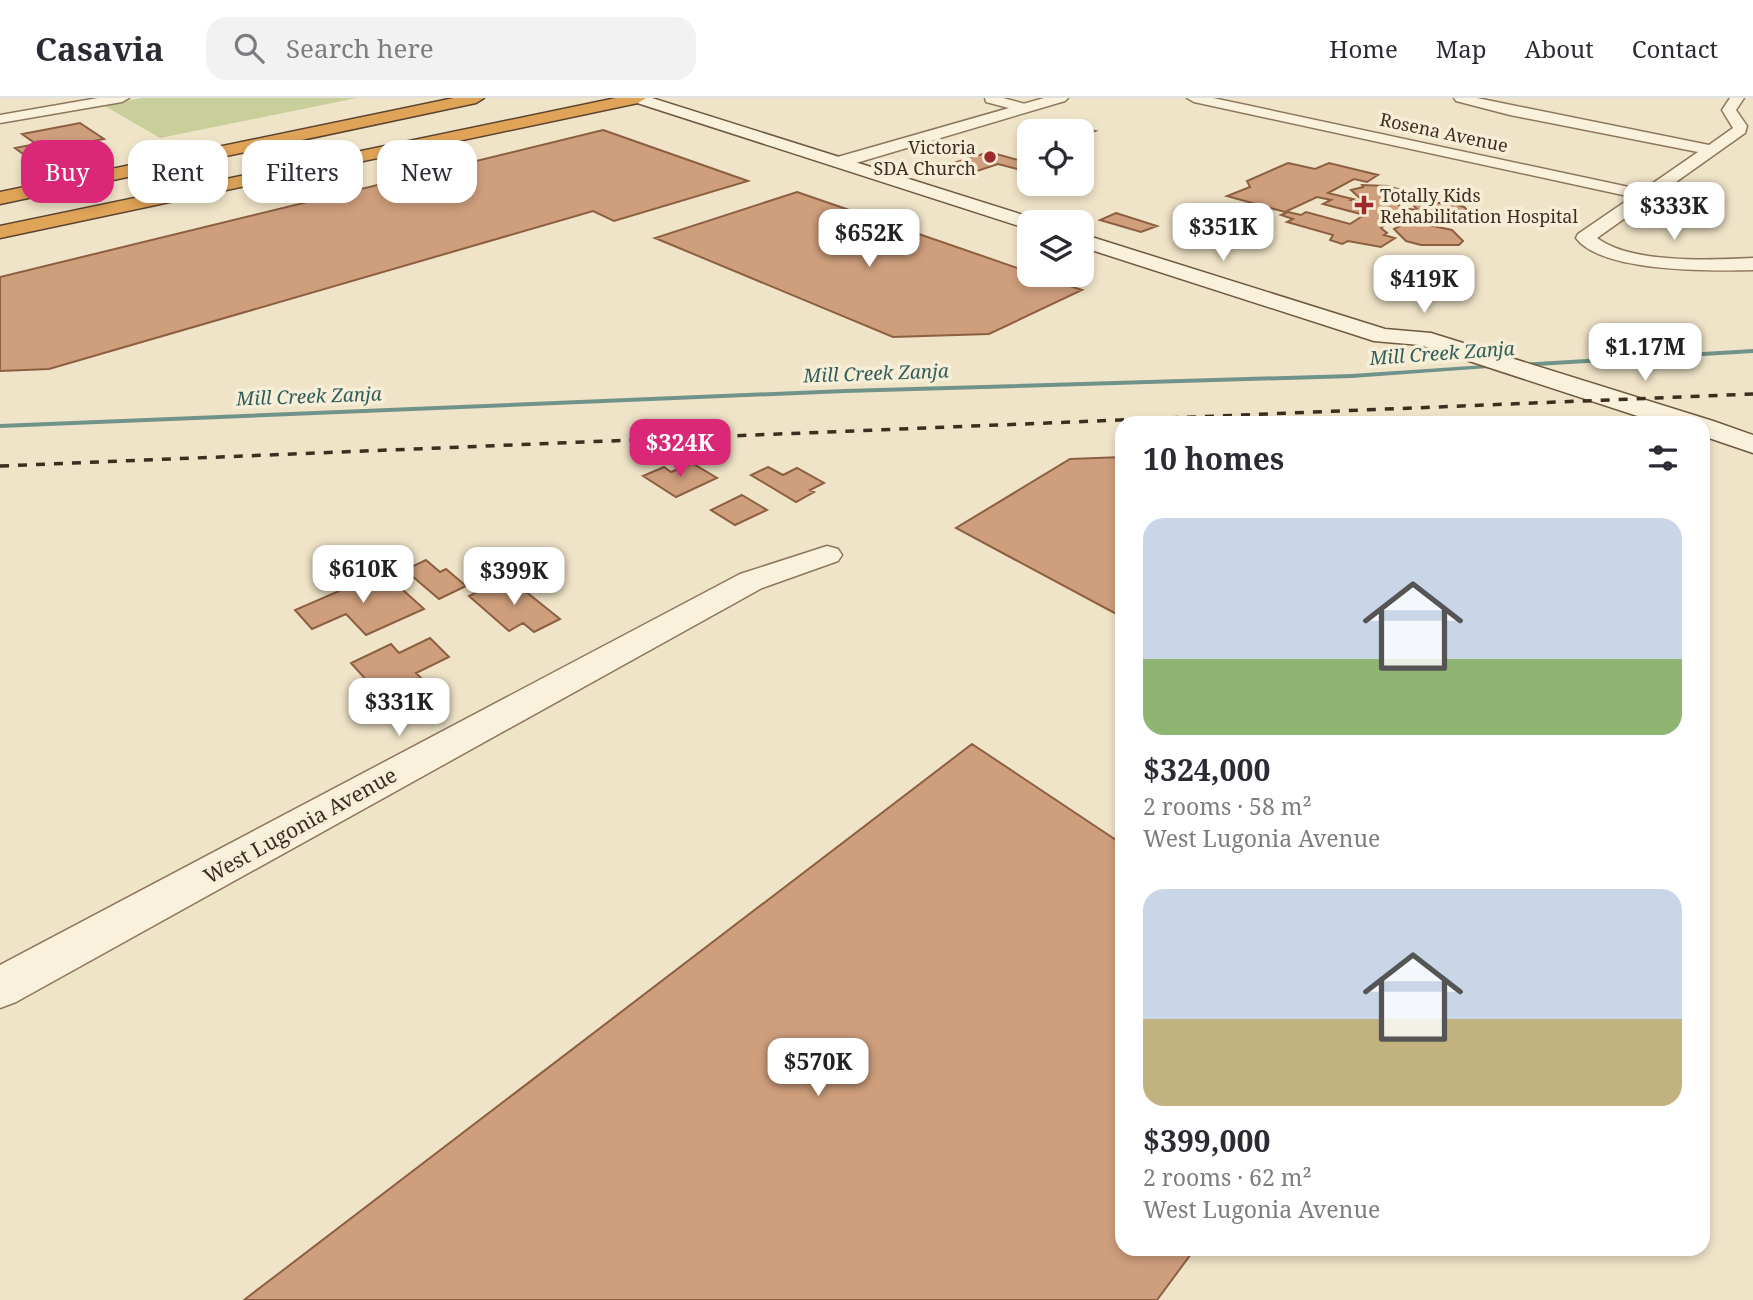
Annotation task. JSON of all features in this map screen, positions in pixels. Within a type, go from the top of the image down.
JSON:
[{"type":"highway","points":[[0,185],[400,98]]},
{"type":"highway","points":[[0,198],[476,98]]},
{"type":"highway","points":[[0,232],[637,98]]},
{"type":"highway","points":[[0,217],[492,110]]},
{"type":"main road","points":[[637,98],[1017,219]]},
{"type":"main road","points":[[840,162],[1060,98]]},
{"type":"main road","points":[[1094,244],[1605,416]]},
{"type":"main road","points":[[1393,344],[1422,338],[1668,416]]},
{"type":"main road","points":[[1710,429],[1753,444]]},
{"type":"main road","points":[[1710,450],[1734,458],[1753,460]]},
{"type":"street","points":[[0,120],[121,98]]},
{"type":"street","name":"Rosena Avenue","points":[[1194,98],[1645,195]]},
{"type":"street","points":[[1461,98],[1510,111],[1712,150]]},
{"type":"street","points":[[1737,98],[1729,110],[1740,130],[1589,233],[1585,239],[1589,244],[1625,256],[1682,264],[1753,264]]},
{"type":"street","points":[[1747,98],[1753,99]]},
{"type":"street","points":[[991,99],[1024,108]]},
{"type":"street","name":"West Lugonia Avenue","points":[[0,988],[751,581],[827,555]]},
{"type":"green space","points":[[142,98],[357,98],[160,138],[103,105]]},
{"type":"building","points":[[80,123],[104,139],[30,140],[22,134]]},
{"type":"building","points":[[603,130],[748,181],[614,221],[593,211],[49,369],[0,371],[0,277],[304,203],[363,203],[363,189],[377,185],[377,203],[477,203],[477,161]]},
{"type":"building","name":"Victoria SDA Church","points":[[989,152],[1017,160],[1017,169],[998,164],[971,173],[947,165]]},
{"type":"building","name":"Totally Kids Rehabilitation Hospital","points":[[1288,163],[1315,169],[1329,163],[1378,175],[1367,182],[1354,179],[1328,193],[1353,199],[1351,200],[1374,204],[1362,200],[1351,190],[1363,187],[1362,185],[1388,186],[1401,190],[1412,199],[1407,203],[1397,202],[1401,208],[1418,210],[1414,206],[1420,203],[1451,203],[1464,207],[1477,219],[1472,222],[1442,223],[1418,216],[1424,224],[1452,230],[1463,241],[1459,245],[1421,245],[1406,241],[1394,229],[1400,226],[1398,224],[1386,224],[1381,228],[1387,233],[1384,235],[1395,238],[1381,247],[1348,241],[1342,244],[1330,240],[1333,235],[1287,222],[1293,219],[1281,215],[1288,212],[1301,215],[1306,212],[1350,224],[1364,215],[1323,204],[1331,200],[1317,197],[1285,212],[1227,196],[1250,187],[1247,181]]},
{"type":"building","points":[[797,192],[1017,268],[1017,287],[1073,287],[1082,290],[989,334],[893,337],[655,238]]},
{"type":"building","points":[[1116,213],[1157,226],[1141,232],[1100,220]]},
{"type":"building","points":[[1115,457],[1115,613],[956,528],[1070,459]]},
{"type":"building","points":[[692,463],[717,478],[676,497],[643,476],[664,467],[671,472]]},
{"type":"building","points":[[768,467],[783,475],[797,468],[824,483],[796,502],[751,475]]},
{"type":"building","points":[[742,495],[767,510],[735,525],[711,510]]},
{"type":"building","points":[[426,560],[440,572],[446,569],[466,586],[439,599],[405,570]]},
{"type":"building","points":[[383,572],[424,609],[366,635],[346,614],[312,629],[295,610]]},
{"type":"building","points":[[501,581],[513,591],[520,587],[560,619],[534,632],[523,623],[509,631],[469,596]]},
{"type":"building","points":[[430,638],[449,657],[416,673],[427,684],[388,704],[351,663],[391,644],[399,653]]},
{"type":"building","points":[[972,744],[1115,839],[1115,1256],[1190,1256],[1157,1300],[244,1300]]},
{"type":"waterway","name":"Mill Creek Zanja","points":[[1518,365],[1753,351]]},
{"type":"waterway","name":"Mill Creek Zanja","points":[[0,426],[845,391],[1352,376],[1500,366]]},
{"type":"railway","points":[[1217,416],[1753,394]]},
{"type":"railway","points":[[0,466],[1115,420]]},
{"type":"place","name":"Victoria SDA Church","points":[[990,157]]},
{"type":"place","name":"Totally Kids Rehabilitation Hospital","points":[[1364,205]]}]
